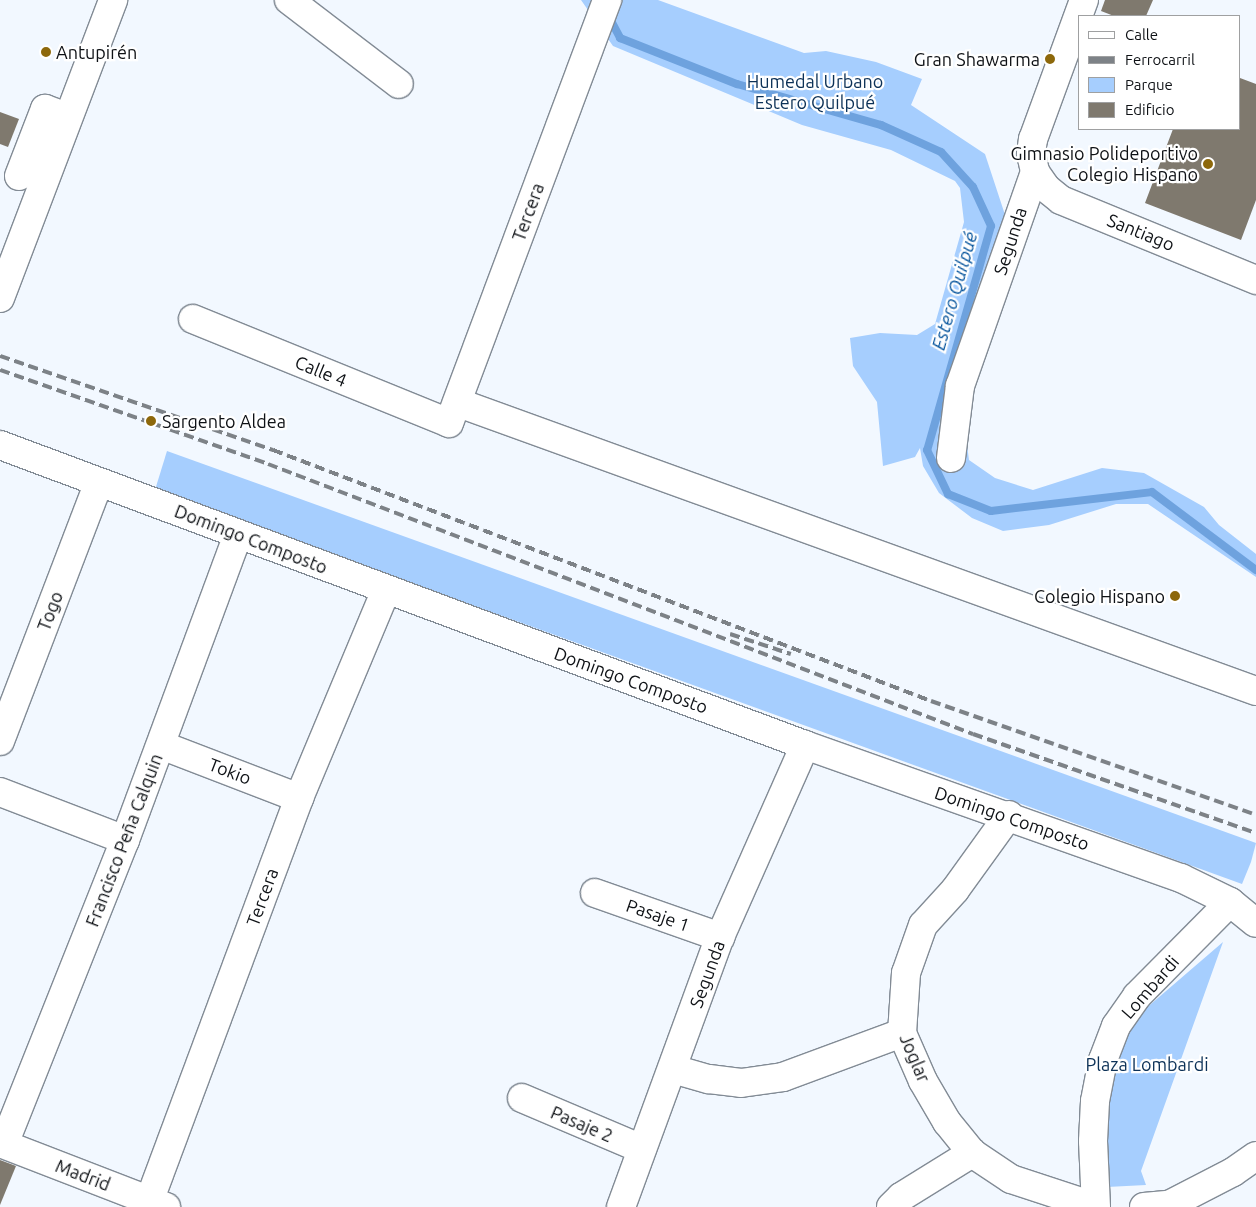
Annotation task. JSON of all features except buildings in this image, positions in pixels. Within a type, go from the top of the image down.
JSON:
[{"type":"street","points":[[0,298],[112,0]]},
{"type":"street","points":[[289,0],[399,84]]},
{"type":"street","name":"Tercera","points":[[454,413],[588,46],[607,0]]},
{"type":"street","name":"Segunda","points":[[1078,15],[1084,0]]},
{"type":"street","name":"Segunda","points":[[951,458],[960,386],[1035,172],[1031,154],[1033,139],[1078,16]]},
{"type":"street","points":[[19,176],[45,109],[67,118]]},
{"type":"street","name":"Santiago","points":[[1035,172],[1046,188],[1062,200],[1256,280]]},
{"type":"street","name":"Calle 4","points":[[193,319],[454,413],[1256,692]]},
{"type":"street","name":"Domingo Composto","points":[[0,445],[805,745],[1009,815],[1181,878],[1230,902],[1256,924]]},
{"type":"street","name":"Togo","points":[[0,741],[99,482]]},
{"type":"street","name":"Francisco Peña Calquin","points":[[2,1143],[125,840],[238,534]]},
{"type":"street","name":"Tercera","points":[[154,1205],[299,798],[386,590]]},
{"type":"street","name":"Tokio","points":[[161,745],[299,798]]},
{"type":"street","name":"Segunda","points":[[620,1207],[720,937],[805,745]]},
{"type":"street","points":[[0,792],[125,840]]},
{"type":"street","name":"Joglar","points":[[1009,815],[955,890],[923,925],[906,973],[902,1033],[923,1081],[947,1122],[972,1153],[1011,1179],[1096,1207]]},
{"type":"street","name":"Pasaje 1","points":[[595,893],[720,937]]},
{"type":"street","name":"Lombardi","points":[[1096,1207],[1093,1141],[1095,1102],[1103,1060],[1116,1026],[1137,996],[1230,902]]},
{"type":"street","points":[[673,1068],[709,1079],[741,1083],[783,1077],[902,1033]]},
{"type":"street","name":"Pasaje 2","points":[[522,1098],[642,1150]]},
{"type":"street","name":"Madrid","points":[[2,1143],[154,1205]]},
{"type":"street","points":[[891,1207],[901,1197],[972,1153]]},
{"type":"street","points":[[1144,1207],[1169,1205],[1233,1172],[1256,1156]]},
{"type":"green space","name":"Humedal Urbano Estero Quilpué","points":[[581,0],[658,0],[804,53],[826,51],[876,62],[922,79],[911,105],[985,154],[1010,230],[961,399],[969,460],[995,478],[1033,490],[1102,468],[1144,473],[1204,507],[1219,525],[1256,554],[1256,577],[1148,504],[1116,504],[1049,525],[1003,531],[972,518],[939,493],[923,466],[920,448],[915,457],[883,466],[877,402],[853,366],[850,338],[880,333],[917,335],[935,324],[964,222],[960,188],[955,181],[891,150],[802,125],[613,46]]},
{"type":"green space","points":[[167,451],[1256,843],[1251,862],[1242,884],[155,490]]},
{"type":"green space","name":"Plaza Lombardi","points":[[1223,942],[1141,1171],[1146,1185],[1107,1187],[1102,1130],[1118,1056],[1137,1016]]},
{"type":"waterway","name":"Estero Quilpué","points":[[609,17],[620,38],[737,84],[881,125],[941,152],[973,187],[991,226],[927,450],[948,494],[991,511],[1152,492],[1256,570]]},
{"type":"railway","points":[[0,356],[273,450],[931,701],[1256,815]]},
{"type":"railway","points":[[0,370],[268,464],[973,734],[1256,833]]},
{"type":"railway","points":[[730,634],[791,654]]},
{"type":"place","name":"Antupirén","points":[[46,52]]},
{"type":"place","name":"Gran Shawarma","points":[[1050,59]]},
{"type":"place","name":"Gimnasio Polideportivo Colegio Hispano","points":[[1208,164]]},
{"type":"place","name":"Sargento Aldea","points":[[151,421]]},
{"type":"place","name":"Colegio Hispano","points":[[1175,596]]}]
